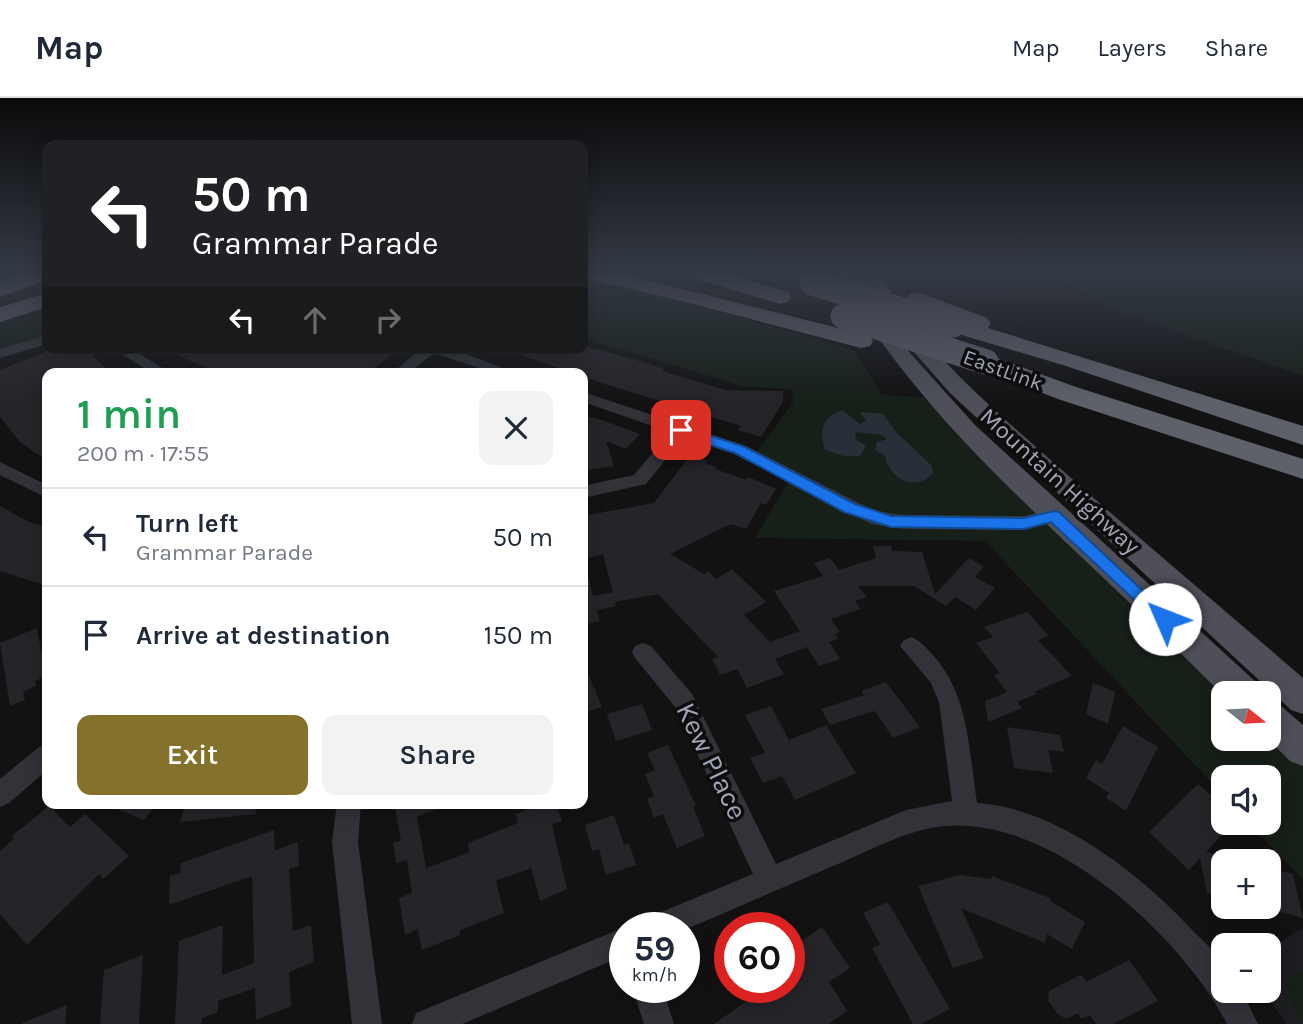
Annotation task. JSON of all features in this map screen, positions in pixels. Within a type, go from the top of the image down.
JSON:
[{"type":"highway","points":[[767,316],[861,341],[993,370]]},
{"type":"highway","name":"EastLink","points":[[844,316],[993,370],[1303,469]]},
{"type":"highway","name":"EastLink","points":[[924,316],[1075,361],[1303,436]]},
{"type":"highway","points":[[962,316],[1075,361]]},
{"type":"main road","name":"Mountain Highway","points":[[872,316],[935,398],[1054,516],[1231,681]]},
{"type":"main road","name":"Mountain Highway","points":[[896,316],[927,356],[1096,516],[1303,699]]},
{"type":"main road","points":[[1054,516],[1096,516]]},
{"type":"main road","points":[[1281,728],[1303,749]]},
{"type":"street","points":[[0,354],[42,341]]},
{"type":"street","points":[[130,354],[154,368]]},
{"type":"street","points":[[405,368],[425,354]]},
{"type":"street","points":[[451,354],[494,368]]},
{"type":"street","points":[[588,399],[740,450],[850,508],[891,521],[1024,523],[1054,516]]},
{"type":"street","points":[[588,491],[640,480],[681,430]]},
{"type":"street","points":[[0,468],[42,489]]},
{"type":"street","points":[[911,646],[939,677],[950,702],[966,814]]},
{"type":"street","name":"Kew Place","points":[[643,652],[684,701],[769,878]]},
{"type":"street","points":[[0,795],[42,759]]},
{"type":"street","points":[[348,809],[345,842],[367,1024]]},
{"type":"street","points":[[693,912],[906,822],[933,815],[966,814],[1037,831],[1094,861],[1121,880],[1176,932],[1211,971]]},
{"type":"street","points":[[427,1024],[609,949]]},
{"type":"street","points":[[652,1003],[659,1024]]},
{"type":"street","points":[[1232,1003],[1243,1024]]},
{"type":"shaded area","points":[[0,316],[42,316],[42,341],[0,354]]},
{"type":"shaded area","points":[[588,316],[735,316],[854,350],[882,395],[935,398],[1211,681],[1211,751],[1281,751],[1281,742],[1303,749],[1303,880],[1281,857],[1281,849],[1274,849],[1260,835],[1281,835],[1281,765],[1211,765],[1211,782],[985,541],[755,538],[791,477],[753,457],[793,403],[792,389],[742,386],[588,340]]},
{"type":"shaded area","points":[[1132,316],[1303,316],[1303,376]]},
{"type":"shaded area","points":[[842,410],[860,424],[867,420],[861,412],[883,414],[896,432],[932,466],[933,473],[919,482],[904,481],[898,477],[885,456],[875,450],[877,442],[887,439],[882,435],[856,432],[855,439],[866,446],[860,456],[844,456],[825,450],[823,426],[829,417]]},
{"type":"shaded area","points":[[1303,928],[1303,1024],[1286,1024],[1272,1003],[1281,1003],[1281,942]]},
{"type":"shaded area","points":[[1303,970],[1303,1021],[1291,1001],[1288,985],[1289,979]]},
{"type":"building","points":[[588,346],[664,368],[662,371],[726,390],[783,391],[783,402],[761,437],[738,430],[741,426],[588,378],[588,368],[558,368],[518,354],[588,354]]},
{"type":"building","points":[[42,353],[92,354],[105,368],[42,368],[42,457],[20,442],[0,417],[0,370]]},
{"type":"building","points":[[174,354],[392,354],[374,368],[207,368]]},
{"type":"building","points":[[588,416],[640,434],[626,449],[606,441],[614,466],[588,470]]},
{"type":"building","points":[[691,454],[707,460],[705,463],[717,467],[715,469],[746,480],[748,477],[776,489],[766,505],[761,503],[746,529],[731,524],[670,554],[704,574],[708,571],[716,579],[732,569],[766,602],[744,615],[770,642],[800,631],[774,591],[823,576],[814,563],[830,558],[839,570],[876,558],[873,546],[891,546],[892,551],[922,552],[935,594],[969,558],[984,567],[975,577],[995,588],[976,610],[955,597],[946,606],[914,586],[858,586],[867,597],[855,601],[860,609],[831,619],[840,632],[835,634],[838,639],[829,642],[840,659],[819,666],[807,647],[775,659],[784,674],[747,688],[737,669],[720,675],[712,659],[718,657],[658,594],[615,602],[616,606],[597,610],[600,621],[588,624],[588,575],[593,596],[613,592],[603,555],[588,558],[588,515],[654,503]]},
{"type":"building","points":[[0,506],[29,522],[42,526],[42,584],[0,571]]},
{"type":"building","points":[[1027,612],[1049,636],[1038,640],[1072,676],[1034,692],[1037,694],[1017,702],[1022,708],[988,722],[985,701],[1007,692],[994,675],[1000,673],[976,643],[993,637],[984,627]]},
{"type":"building","points":[[37,628],[42,655],[42,678],[35,681],[36,686],[23,692],[25,700],[10,706],[0,643]]},
{"type":"building","points":[[588,673],[602,707],[588,711]]},
{"type":"building","points":[[886,682],[920,727],[893,738],[875,711],[830,725],[821,709],[864,695],[861,691]]},
{"type":"building","points":[[1093,683],[1115,692],[1108,724],[1086,714]]},
{"type":"building","points":[[642,704],[652,730],[616,741],[607,714]]},
{"type":"building","points":[[771,706],[789,740],[826,725],[856,773],[795,800],[782,776],[763,783],[750,758],[765,753],[745,715]]},
{"type":"building","points":[[1123,726],[1158,747],[1126,811],[1106,798],[1109,793],[1086,778],[1096,760],[1102,764]]},
{"type":"building","points":[[1007,727],[1060,735],[1064,752],[1048,750],[1053,773],[1014,768]]},
{"type":"building","points":[[668,745],[696,806],[693,807],[705,836],[677,848],[663,814],[654,818],[647,799],[654,796],[645,774],[655,770],[647,753]]},
{"type":"building","points":[[1198,784],[1211,795],[1211,835],[1222,835],[1206,852],[1211,853],[1211,894],[1207,893],[1200,858],[1189,870],[1149,832]]},
{"type":"building","points":[[45,809],[52,809],[70,827],[85,814],[129,856],[103,879],[99,874],[27,945],[0,914],[0,851],[14,839],[12,836]]},
{"type":"building","points":[[117,809],[152,809],[144,820]]},
{"type":"building","points":[[184,809],[256,809],[256,814],[180,822]]},
{"type":"building","points":[[395,809],[436,809],[417,817],[426,868],[470,852],[468,843],[518,823],[516,814],[530,809],[558,809],[562,821],[552,824],[567,889],[540,901],[531,868],[496,881],[504,913],[460,930],[460,935],[422,950],[418,929],[405,935],[399,898],[412,893],[407,860],[396,863],[393,843],[401,841]]},
{"type":"building","points":[[614,815],[624,845],[629,843],[636,865],[606,875],[599,849],[592,851],[585,825]]},
{"type":"building","points":[[274,830],[275,850],[298,842],[299,866],[289,869],[293,931],[311,925],[314,962],[289,972],[291,1006],[256,1020],[255,988],[218,1001],[218,1012],[202,1018],[201,1024],[175,1024],[179,941],[223,925],[222,975],[254,963],[252,876],[169,905],[170,876],[180,873],[181,863]]},
{"type":"building","points":[[1281,871],[1293,874],[1303,918],[1281,912]]},
{"type":"building","points":[[960,875],[991,879],[992,876],[1050,898],[1050,901],[1085,922],[1072,949],[1047,934],[1045,943],[961,908],[984,958],[953,968],[918,886]]},
{"type":"building","points":[[888,902],[950,1009],[921,1024],[913,1024],[872,948],[880,944],[863,913]]},
{"type":"building","points":[[822,927],[850,968],[829,982],[847,1011],[829,1024],[714,1024],[744,1003],[805,1003],[805,938]]},
{"type":"building","points":[[143,955],[139,1024],[100,1024],[104,970]]},
{"type":"building","points":[[1129,960],[1158,1001],[1113,1024],[1096,1024],[1090,1015],[1081,1019],[1078,1013],[1066,1019],[1058,1014],[1048,1001],[1049,991],[1081,975],[1086,982]]},
{"type":"building","points":[[67,1005],[65,1024],[22,1024],[22,1023]]},
{"type":"route","points":[[681,430],[740,450],[871,517],[904,522],[1024,523],[1054,516],[1165,619]]}]
